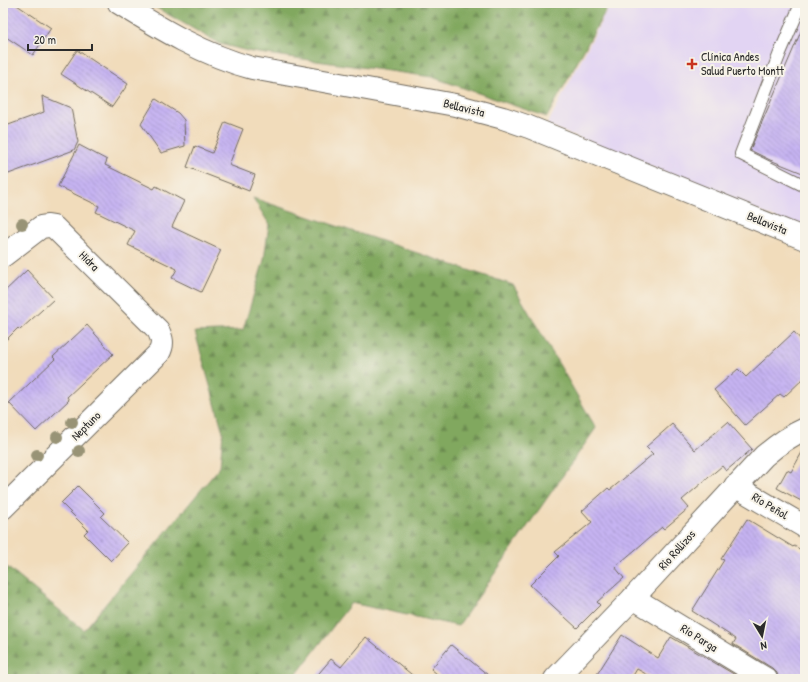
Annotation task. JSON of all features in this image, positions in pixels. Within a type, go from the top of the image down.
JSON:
[{"type":"street","name":"Bellavista","points":[[119,3],[204,51],[230,62],[260,69],[455,105],[503,118],[529,127],[805,239]]},
{"type":"street","name":"Hidra","points":[[3,256],[41,227],[54,227],[158,330],[162,341]]},
{"type":"street","name":"Neptuno","points":[[3,508],[159,353],[162,347],[162,341]]},
{"type":"street","name":"Río Rollizos","points":[[555,679],[633,598],[764,456],[778,444],[805,429]]},
{"type":"street","name":"Río Peñol","points":[[735,486],[805,527]]},
{"type":"street","name":"Río Parga","points":[[633,598],[766,679]]},
{"type":"lane","points":[[801,4],[780,53],[741,154],[805,186]]},
{"type":"shaded area","name":"Clínica Andes Salud Puerto Montt","points":[[611,3],[805,3],[805,230],[547,125]]},
{"type":"green space","points":[[148,3],[610,3],[547,117],[432,77],[252,52],[220,44]]},
{"type":"green space","points":[[253,198],[513,285],[596,428],[458,626],[351,603],[293,679],[3,679],[3,564],[84,630],[220,467],[223,432],[195,332],[243,330],[264,260],[269,224]]},
{"type":"building","points":[[3,3],[14,3],[51,28],[33,55],[3,35]]},
{"type":"building","points":[[805,22],[805,174],[750,150]]},
{"type":"building","points":[[77,50],[128,84],[112,107],[61,74]]},
{"type":"building","points":[[42,96],[71,108],[78,142],[74,150],[3,176],[3,127],[44,112]]},
{"type":"building","points":[[156,99],[178,113],[184,120],[185,146],[161,153],[141,124]]},
{"type":"building","points":[[225,122],[243,129],[229,165],[255,175],[249,191],[187,167],[195,146],[212,153]]},
{"type":"building","points":[[79,145],[107,160],[105,165],[154,189],[156,186],[184,201],[172,227],[221,250],[201,292],[172,278],[177,269],[128,245],[135,231],[96,212],[99,206],[58,186]]},
{"type":"building","points":[[27,270],[54,299],[20,330],[18,328],[3,343],[3,293]]},
{"type":"building","points":[[87,325],[113,354],[67,397],[69,400],[36,431],[9,403],[55,359],[53,357]]},
{"type":"building","points":[[794,332],[805,344],[805,377],[784,397],[780,394],[745,425],[714,390],[738,369],[746,377]]},
{"type":"building","points":[[728,422],[752,449],[726,471],[722,466],[682,500],[689,508],[664,529],[662,527],[615,567],[624,578],[597,602],[600,605],[577,628],[530,585],[559,556],[555,552],[592,522],[582,511],[608,488],[610,490],[653,454],[646,447],[672,424],[695,450]]},
{"type":"building","points":[[805,447],[805,503],[777,488],[787,470],[791,472]]},
{"type":"building","points":[[78,486],[105,513],[101,517],[128,543],[111,561],[84,534],[88,530],[61,503]]},
{"type":"building","points":[[747,519],[793,547],[794,546],[805,552],[805,679],[778,679],[777,673],[772,668],[733,644],[736,639],[692,611],[724,560],[721,559]]},
{"type":"building","points":[[622,635],[658,658],[671,637],[742,679],[655,679],[637,669],[631,679],[594,679]]},
{"type":"building","points":[[366,637],[417,679],[314,679],[331,659],[341,667]]},
{"type":"building","points":[[451,645],[493,679],[443,679],[431,669]]},
{"type":"place","name":"Clínica Andes Salud Puerto Montt","points":[[692,64]]}]
